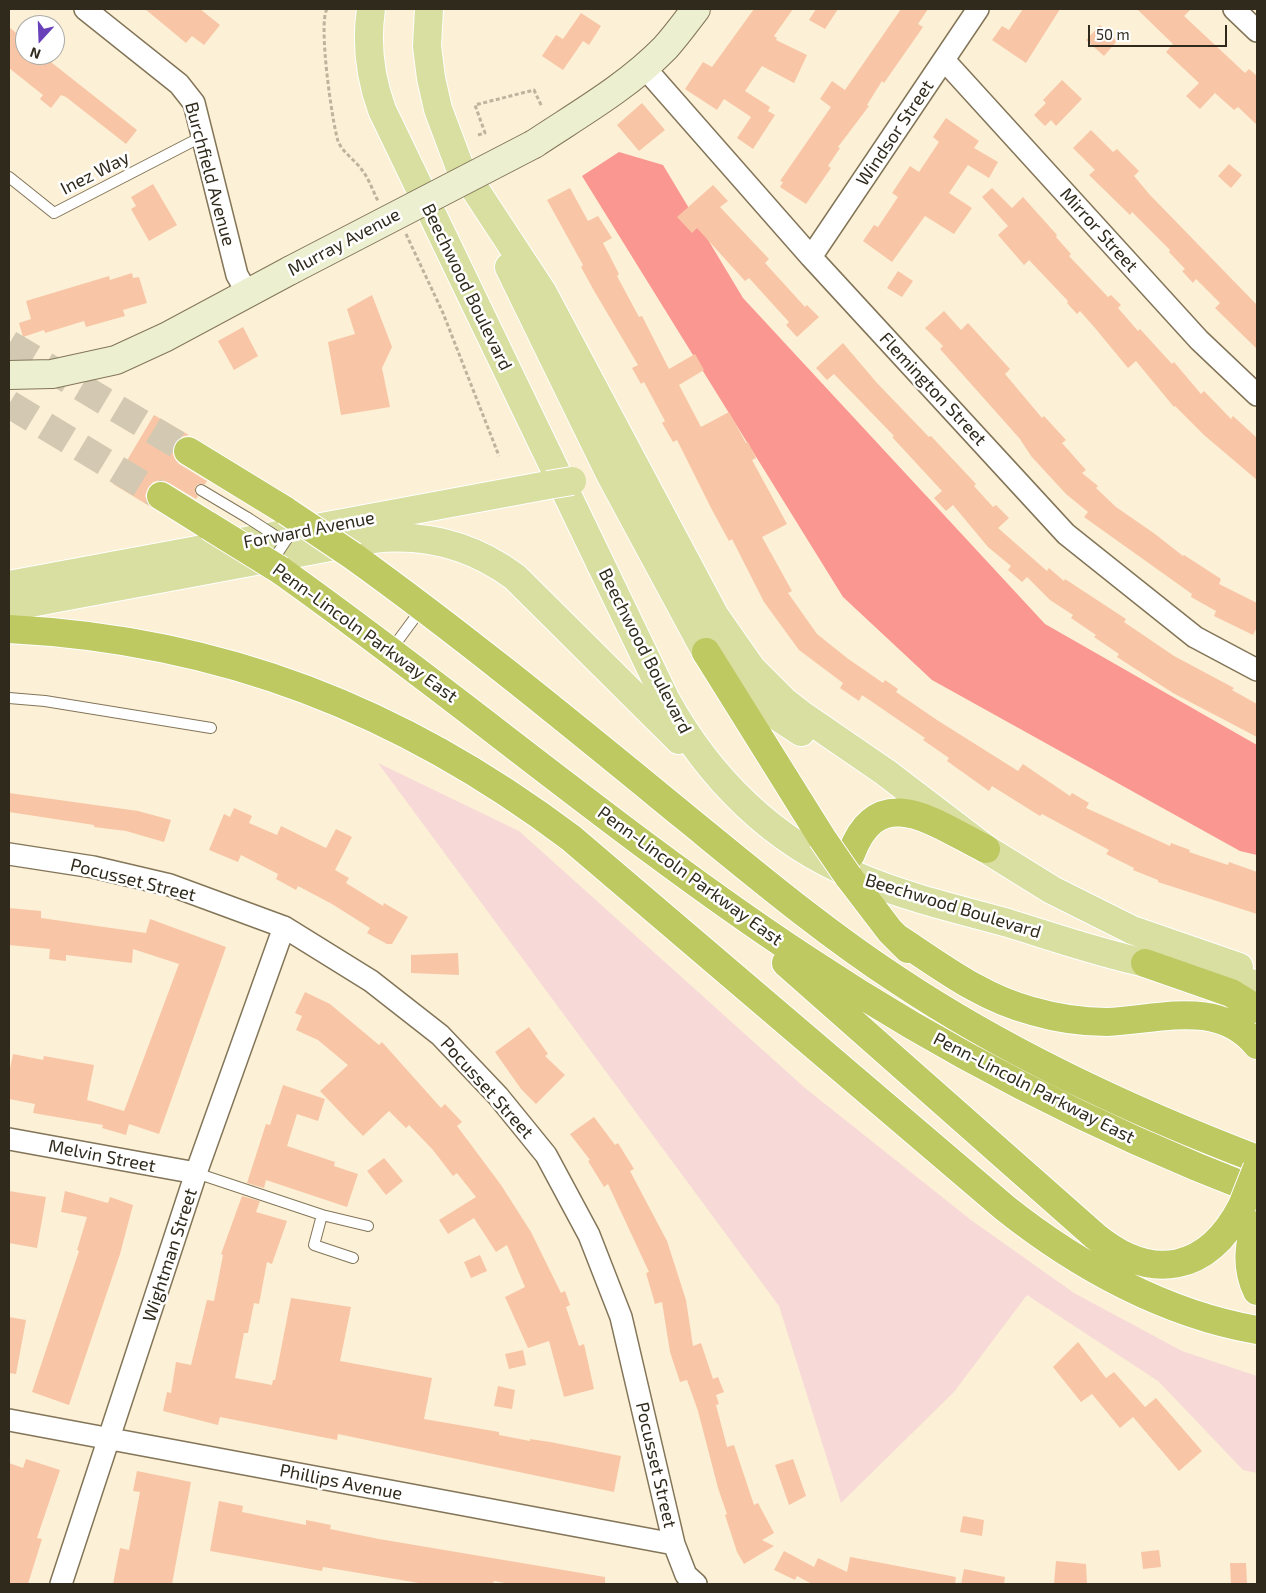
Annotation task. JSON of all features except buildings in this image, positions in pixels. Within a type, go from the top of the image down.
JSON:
[{"type":"highway","name":"Penn-Lincoln Parkway East","points":[[188,451],[284,541],[391,650],[696,883],[806,960],[863,996],[981,1064],[1102,1125],[1252,1205]]},
{"type":"highway","name":"Penn-Lincoln Parkway East","points":[[161,496],[208,526],[353,556],[422,607],[834,936],[937,1005],[1054,1069],[1175,1125],[1257,1159]]},
{"type":"highway","points":[[9,629],[106,637],[202,656],[321,694],[435,747],[505,790],[571,838],[1005,1208],[1053,1244],[1106,1276],[1164,1302],[1208,1318],[1257,1330]]},
{"type":"highway","points":[[706,652],[822,838],[850,865],[893,934],[974,1008],[1054,1069]]},
{"type":"highway","points":[[850,865],[856,842],[868,824],[875,817],[896,811],[918,815],[986,849]]},
{"type":"highway","points":[[696,883],[1095,1236],[1118,1252],[1131,1258],[1158,1264],[1172,1264],[1196,1257],[1208,1251],[1252,1205]]},
{"type":"highway","points":[[893,934],[981,991],[1031,1011],[1070,1019],[1106,1022],[1181,1015],[1207,1016],[1232,1024],[1257,1045]]},
{"type":"highway","points":[[1145,963],[1231,993],[1257,1010]]},
{"type":"highway","points":[[1257,1168],[1252,1205],[1249,1254],[1251,1277],[1257,1291]]},
{"type":"main road","name":"Beechwood Boulevard","points":[[371,9],[370,58],[376,94],[382,110],[666,700],[678,723],[713,772],[770,825],[809,852],[856,876],[902,893],[1145,963],[1257,984]]},
{"type":"main road","points":[[428,9],[427,46],[430,78],[438,109],[459,165],[610,474],[706,652],[754,701],[770,714],[802,733],[886,772]]},
{"type":"main road","name":"Murray Avenue","points":[[9,375],[52,374],[116,360],[248,294],[534,144],[602,99],[644,67],[665,48],[696,9]]},
{"type":"main road","points":[[459,165],[543,293],[715,616],[734,646],[752,669],[784,701],[886,772],[986,849],[1052,890],[1104,918],[1162,941],[1257,972]]},
{"type":"main road","name":"Forward Avenue","points":[[9,585],[610,474]]},
{"type":"main road","points":[[9,607],[373,539],[408,537],[443,542],[474,552],[515,577],[632,696],[713,772]]},
{"type":"street","name":"Burchfield Avenue","points":[[85,9],[179,84],[194,103],[237,275],[248,294]]},
{"type":"street","name":"Windsor Street","points":[[811,256],[978,9]]},
{"type":"street","points":[[1234,9],[1257,31]]},
{"type":"street","name":"Mirror Street","points":[[944,60],[1199,340],[1257,395]]},
{"type":"street","name":"Flemington Street","points":[[644,67],[811,256],[1066,534],[1194,637],[1257,670]]},
{"type":"street","name":"Pocusset Street","points":[[9,854],[93,867],[170,885],[284,927],[371,981],[440,1035],[498,1096],[546,1155],[589,1235],[620,1317],[674,1544],[686,1575],[696,1584]]},
{"type":"street","name":"Wightman Street","points":[[61,1584],[196,1173],[284,927]]},
{"type":"street","name":"Melvin Street","points":[[9,1139],[196,1173]]},
{"type":"street","name":"Phillips Avenue","points":[[9,1420],[674,1544]]},
{"type":"lane","name":"Inez Way","points":[[9,177],[54,213],[203,136]]},
{"type":"lane","points":[[201,490],[284,541]]},
{"type":"lane","points":[[391,650],[422,607]]},
{"type":"lane","points":[[9,698],[45,701],[211,728]]},
{"type":"lane","points":[[196,1173],[322,1215],[368,1226]]},
{"type":"lane","points":[[322,1215],[314,1245],[353,1258]]},
{"type":"path","points":[[327,9],[324,13],[330,105],[339,143],[363,171],[380,207]]},
{"type":"path","points":[[478,136],[485,133],[475,105],[534,90],[542,107]]},
{"type":"path","points":[[400,227],[410,238],[443,313],[498,456]]},
{"type":"shaded area","points":[[619,152],[663,165],[743,298],[1045,624],[1257,745],[1257,855],[1240,851],[932,680],[843,597],[582,176]]},
{"type":"shaded area","points":[[378,763],[519,831],[805,1088],[971,1220],[1074,1293],[1182,1351],[1257,1376],[1257,1473],[1243,1470],[1158,1381],[1027,1295],[954,1392],[841,1503],[779,1306]]},
{"type":"tunnel","points":[[9,344],[188,451]]},
{"type":"tunnel","points":[[9,404],[161,496]]}]
